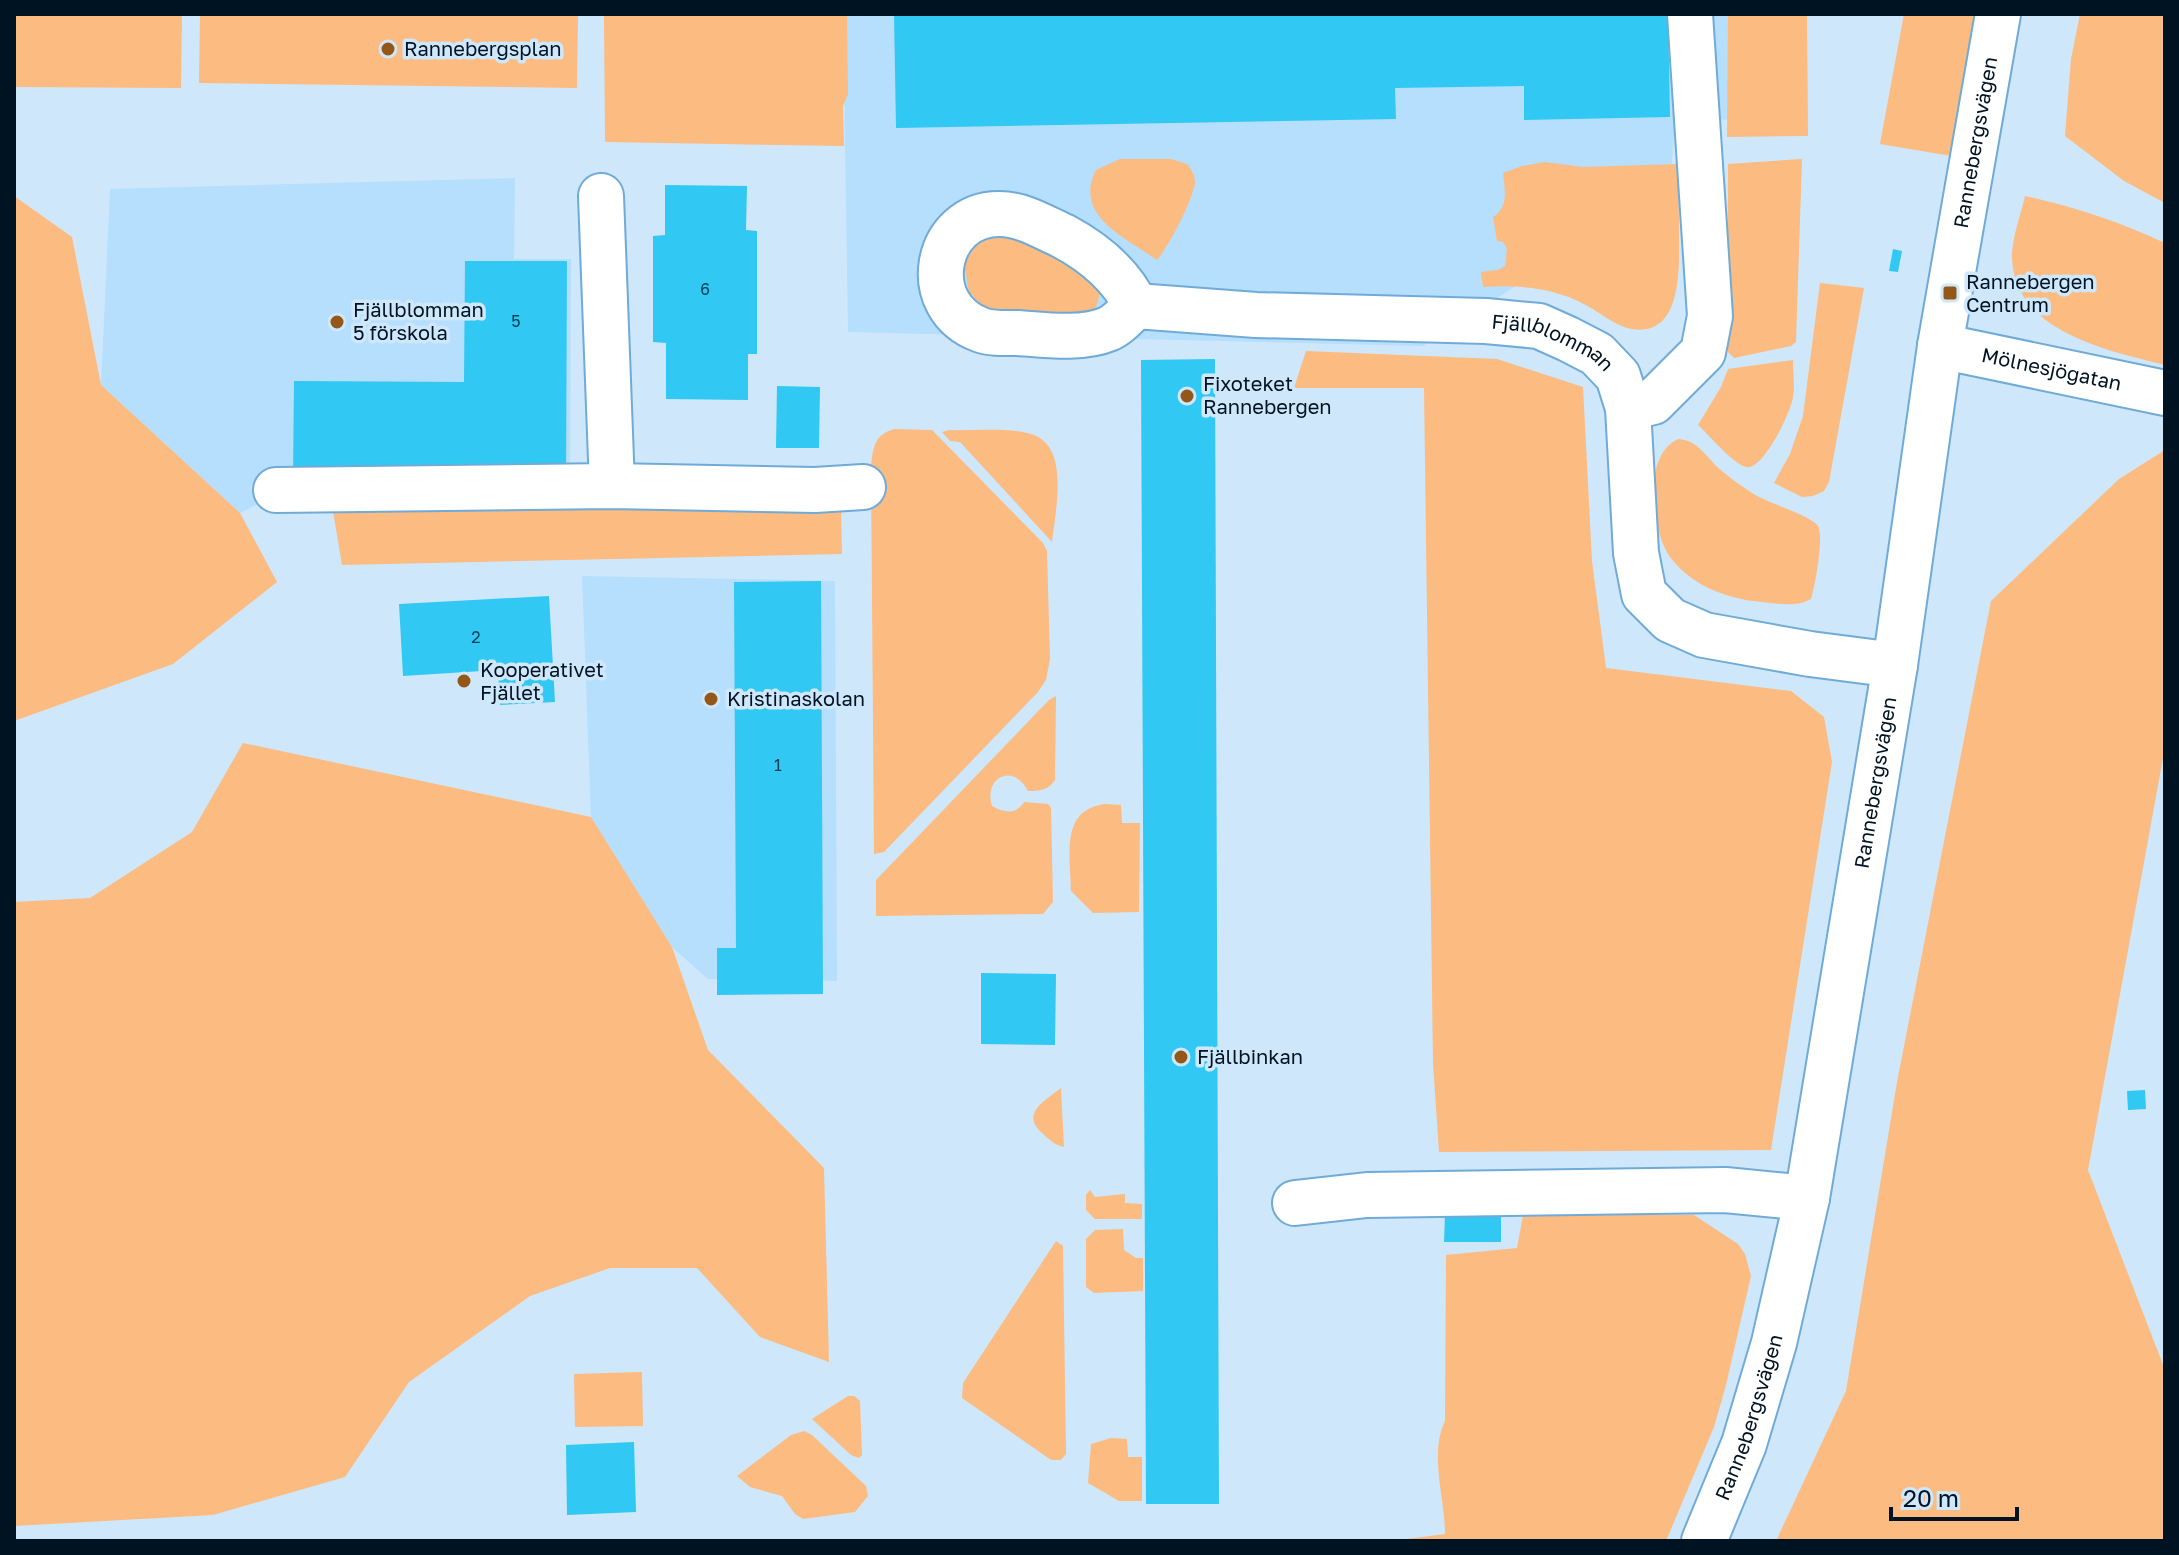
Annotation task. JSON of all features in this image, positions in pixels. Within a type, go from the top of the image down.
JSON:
[{"type":"street","points":[[1628,408],[1653,402],[1703,352],[1710,316],[1690,14]]},
{"type":"street","name":"Rannebergsvägen","points":[[1704,1541],[1744,1444],[1774,1343],[1807,1198],[1895,665],[1940,346],[1998,14]]},
{"type":"street","points":[[601,196],[612,486]]},
{"type":"street","name":"Fjällblomman","points":[[1136,306],[1242,314],[1486,321],[1539,326],[1597,354],[1618,376],[1628,408],[1636,553],[1644,594],[1670,620],[1704,635],[1895,665]]},
{"type":"street","name":"Mölnesjögatan","points":[[1940,346],[2165,393]]},
{"type":"street","points":[[276,490],[612,486],[815,490],[863,487]]},
{"type":"street","points":[[1295,1203],[1367,1195],[1725,1190],[1807,1198]]},
{"type":"shaded area","points":[[14,14],[182,14],[181,88],[14,87]]},
{"type":"shaded area","name":"Rannebergsplan","points":[[200,14],[578,14],[577,88],[199,83]]},
{"type":"shaded area","points":[[604,14],[847,14],[848,94],[843,106],[844,146],[605,142]]},
{"type":"shaded area","points":[[843,14],[1740,14],[1741,119],[1675,121],[1670,186],[1423,346],[848,332]]},
{"type":"shaded area","points":[[1728,14],[1807,14],[1808,136],[1727,137]]},
{"type":"shaded area","points":[[1904,14],[1974,14],[1951,156],[1880,144]]},
{"type":"shaded area","points":[[2080,14],[2165,14],[2165,203],[2124,181],[2065,136],[2071,59]]},
{"type":"shaded area","points":[[1120,159],[1171,159],[1187,164],[1194,175],[1193,190],[1185,211],[1157,260],[1106,224],[1091,200],[1096,170]]},
{"type":"shaded area","points":[[1802,159],[1796,342],[1791,346],[1734,358],[1728,352],[1728,164]]},
{"type":"shaded area","points":[[1545,162],[1583,167],[1678,164],[1678,281],[1669,313],[1659,324],[1646,329],[1627,328],[1560,294],[1522,287],[1483,287],[1481,272],[1505,266],[1507,249],[1503,242],[1497,241],[1493,217],[1504,203],[1503,173]]},
{"type":"shaded area","name":"Fjällblomman 5 förskola","points":[[515,178],[514,259],[571,259],[570,483],[292,487],[240,513],[101,385],[110,189]]},
{"type":"shaded area","points":[[14,196],[72,237],[101,385],[240,513],[277,582],[173,664],[14,721]]},
{"type":"shaded area","points":[[2025,196],[2096,216],[2165,243],[2165,365],[2117,353],[2067,333],[2045,320],[2028,303],[2016,282],[2012,256]]},
{"type":"shaded area","points":[[992,230],[1052,252],[1079,269],[1100,293],[1095,311],[1043,316],[989,313],[969,292],[964,264],[977,244]]},
{"type":"shaded area","points":[[1820,283],[1864,288],[1829,482],[1824,491],[1802,497],[1774,483],[1790,454],[1803,416]]},
{"type":"shaded area","points":[[1306,351],[1497,359],[1583,387],[1592,561],[1606,668],[1791,691],[1824,717],[1832,762],[1771,1150],[1439,1152],[1433,1063],[1424,388],[1294,388]]},
{"type":"shaded area","points":[[1793,360],[1793,397],[1782,427],[1760,460],[1746,467],[1728,455],[1698,425],[1728,369]]},
{"type":"shaded area","points":[[895,429],[932,430],[1043,543],[1047,551],[1050,659],[1046,680],[1038,692],[884,852],[874,854],[871,467],[879,438]]},
{"type":"shaded area","points":[[1012,431],[1031,434],[1044,441],[1052,451],[1058,481],[1052,542],[960,442],[950,441],[942,432]]},
{"type":"shaded area","points":[[1678,439],[1697,446],[1725,474],[1752,493],[1818,526],[1817,573],[1811,599],[1781,604],[1723,594],[1689,576],[1670,557],[1658,529],[1653,494],[1659,460]]},
{"type":"shaded area","points":[[2165,450],[2165,747],[2088,1170],[2165,1370],[2165,1541],[1776,1541],[1846,1391],[1897,1082],[1991,601],[2119,479]]},
{"type":"shaded area","points":[[331,499],[841,505],[842,554],[342,565]]},
{"type":"shaded area","name":"Kristinaskolan","points":[[582,576],[835,581],[837,981],[708,979],[672,947],[624,871],[591,817]]},
{"type":"shaded area","points":[[1056,696],[1055,780],[1043,789],[1028,791],[1015,777],[1001,777],[995,781],[990,796],[992,806],[1005,811],[1014,811],[1024,802],[1048,804],[1051,808],[1053,902],[1043,914],[876,916],[876,880]]},
{"type":"shaded area","points":[[243,743],[591,817],[672,947],[708,1050],[824,1168],[829,1362],[760,1337],[697,1268],[610,1268],[530,1296],[409,1382],[345,1477],[213,1515],[14,1526],[14,902],[90,898],[192,832]]},
{"type":"shaded area","points":[[1106,804],[1121,805],[1122,823],[1140,823],[1139,912],[1093,913],[1071,891],[1070,849],[1074,824],[1091,808]]},
{"type":"shaded area","points":[[1061,1088],[1064,1147],[1042,1133],[1033,1119],[1037,1108]]},
{"type":"shaded area","points":[[1090,1190],[1095,1197],[1125,1194],[1125,1203],[1142,1204],[1142,1219],[1095,1219],[1086,1210],[1086,1195]]},
{"type":"shaded area","points":[[1523,1215],[1694,1215],[1738,1244],[1745,1254],[1751,1276],[1726,1385],[1714,1427],[1666,1541],[1391,1541],[1445,1534],[1438,1448],[1445,1421],[1446,1255],[1517,1248]]},
{"type":"shaded area","points":[[1123,1229],[1124,1250],[1136,1258],[1143,1258],[1143,1291],[1094,1293],[1086,1287],[1086,1239],[1095,1230]]},
{"type":"shaded area","points":[[1056,1241],[1063,1246],[1066,1454],[1061,1460],[1051,1460],[962,1398],[963,1383]]},
{"type":"shaded area","points":[[642,1372],[643,1426],[575,1427],[574,1374]]},
{"type":"shaded area","points":[[848,1396],[860,1401],[862,1455],[859,1458],[851,1455],[812,1419]]},
{"type":"shaded area","points":[[804,1431],[866,1486],[868,1496],[855,1512],[803,1519],[795,1514],[782,1496],[750,1487],[737,1476],[791,1435]]},
{"type":"shaded area","points":[[1111,1438],[1127,1439],[1128,1457],[1142,1457],[1142,1501],[1119,1501],[1088,1483],[1091,1444]]},
{"type":"building","points":[[894,14],[1668,14],[1670,117],[1524,120],[1524,86],[1395,88],[1396,119],[896,128]]},
{"type":"building","points":[[665,185],[747,186],[746,230],[757,231],[757,354],[748,354],[748,400],[666,399],[666,343],[653,342],[653,236],[665,235]]},
{"type":"building","points":[[1893,249],[1902,251],[1898,272],[1889,271]]},
{"type":"building","points":[[465,261],[567,261],[566,480],[293,479],[294,381],[464,382]]},
{"type":"building","name":"Fjällbinkan","points":[[1215,359],[1219,1504],[1146,1504],[1141,360]]},
{"type":"building","points":[[777,386],[820,387],[819,448],[776,448]]},
{"type":"building","points":[[821,581],[823,994],[717,995],[717,948],[736,948],[734,582]]},
{"type":"building","name":"Kooperativet Fjället","points":[[549,596],[555,702],[500,705],[498,670],[403,676],[399,604]]},
{"type":"building","points":[[981,973],[1056,974],[1055,1045],[981,1044]]},
{"type":"building","points":[[2145,1090],[2146,1109],[2128,1110],[2127,1091]]},
{"type":"building","points":[[1501,1213],[1501,1242],[1444,1242],[1445,1214]]},
{"type":"building","points":[[634,1442],[636,1512],[567,1515],[566,1445]]},
{"type":"place","name":"Rannebergsplan","points":[[388,49]]},
{"type":"place","name":"Rannebergen Centrum","points":[[1950,293]]},
{"type":"place","name":"Fjällblomman 5 förskola","points":[[337,322]]},
{"type":"place","name":"Fixoteket Rannebergen","points":[[1187,396]]},
{"type":"place","name":"Kooperativet Fjället","points":[[464,681]]},
{"type":"place","name":"Kristinaskolan","points":[[711,699]]},
{"type":"place","name":"Fjällbinkan","points":[[1181,1057]]}]
